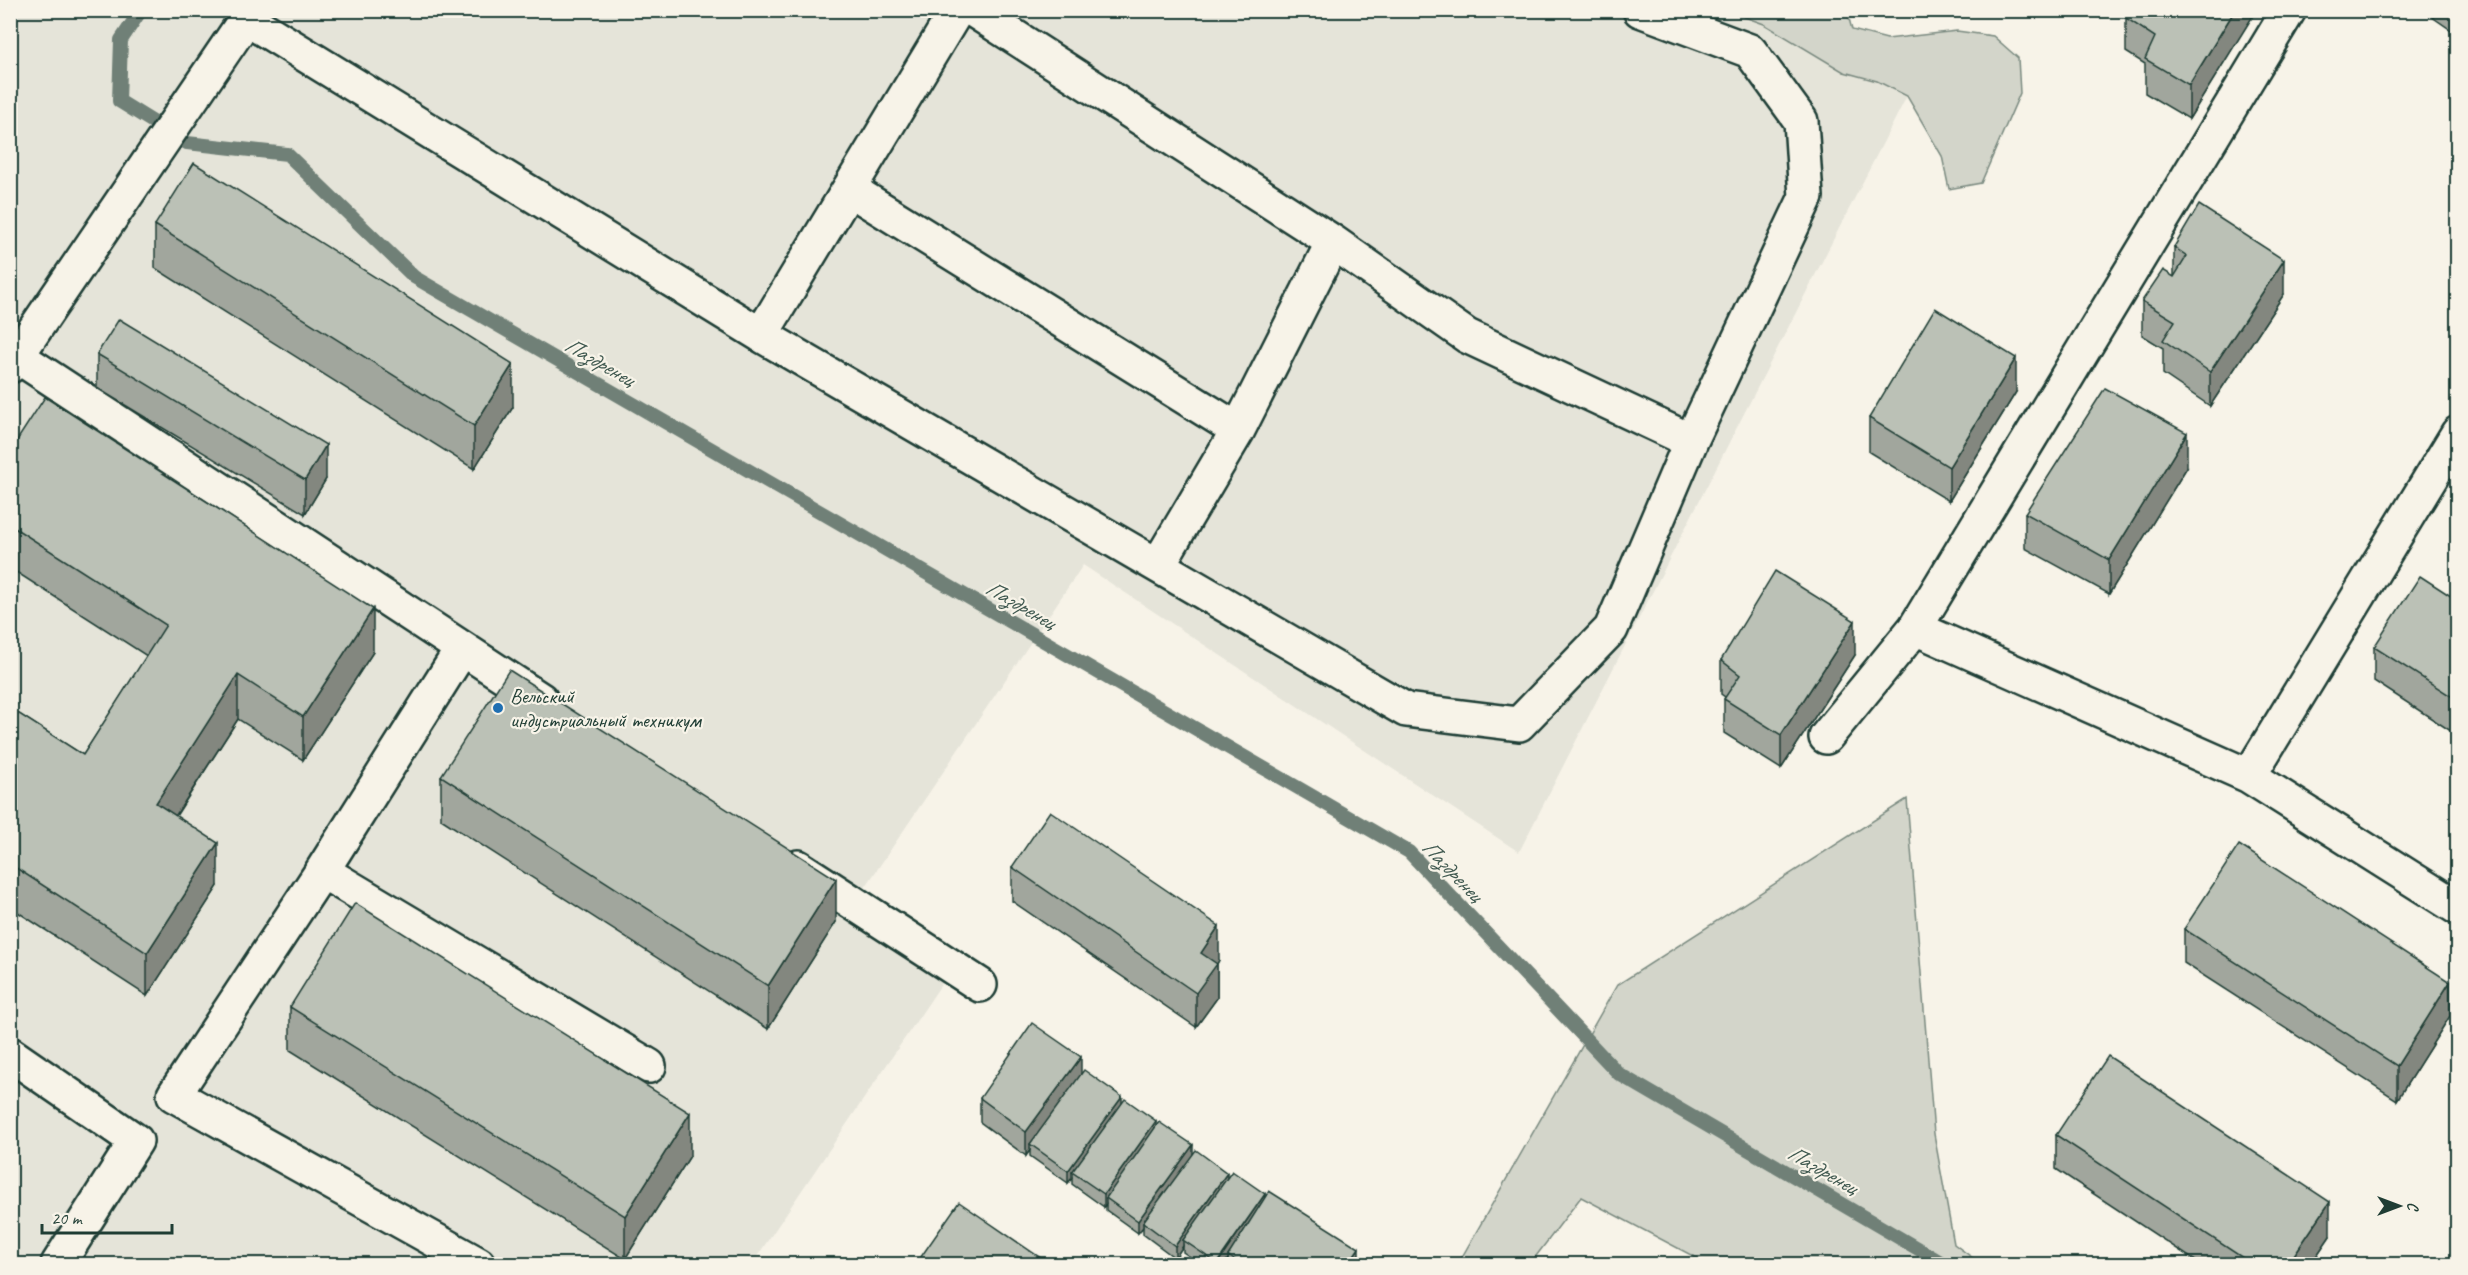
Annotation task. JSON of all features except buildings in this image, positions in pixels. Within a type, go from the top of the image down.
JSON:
[{"type":"lane","points":[[761,335],[957,10]]},
{"type":"lane","points":[[973,10],[1333,242],[1467,336],[1691,441]]},
{"type":"lane","points":[[562,714],[14,361],[249,15],[761,335],[1406,710],[1519,724],[1611,629],[1691,441],[1806,197],[1801,121],[1750,51],[1640,10]]},
{"type":"lane","points":[[1826,737],[1915,628],[2289,10]]},
{"type":"lane","points":[[849,189],[1238,430]]},
{"type":"lane","points":[[1158,565],[1238,430],[1333,242]]},
{"type":"lane","points":[[2249,776],[2457,434]]},
{"type":"lane","points":[[1915,628],[2249,776],[2457,909]]},
{"type":"lane","points":[[462,649],[322,871],[174,1095],[478,1264]]},
{"type":"lane","points":[[771,849],[980,985]]},
{"type":"lane","points":[[322,871],[649,1066]]},
{"type":"lane","points":[[10,1054],[136,1141],[58,1264]]},
{"type":"shaded area","name":"Вельский индустриальный техникум","points":[[1727,10],[1764,24],[1844,72],[1877,81],[1907,96],[1519,852],[1083,565],[860,895],[957,961],[752,1264],[11,1264],[10,11]]},
{"type":"shaded area","points":[[1728,11],[1847,11],[1852,30],[1887,39],[1957,31],[1993,36],[2018,58],[2020,93],[1981,183],[1949,189],[1942,156],[1907,96],[1877,81],[1844,72],[1764,24]]},
{"type":"shaded area","points":[[1907,799],[1934,1134],[1954,1244],[1981,1264],[1708,1264],[1581,1197],[1530,1264],[1458,1264],[1617,985]]},
{"type":"waterway","name":"Паздренец","points":[[141,10],[121,40],[119,101],[187,143],[287,154],[414,277],[1409,852],[1619,1074],[1944,1264]]},
{"type":"place","name":"Вельский индустриальный техникум","points":[[498,708]]}]
